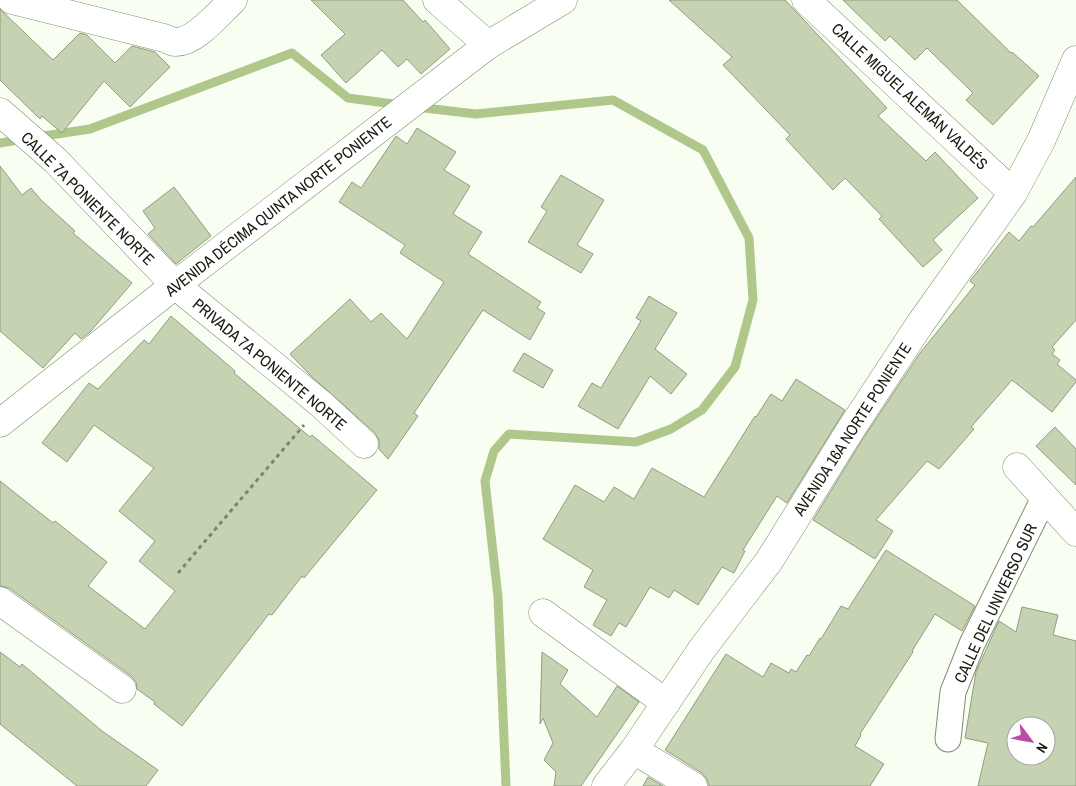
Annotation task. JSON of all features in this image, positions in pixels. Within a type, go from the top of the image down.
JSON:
[{"type":"street","points":[[12,0],[174,42],[186,41],[206,26],[233,0]]},
{"type":"street","points":[[437,0],[488,45]]},
{"type":"street","name":"AVENIDA DÉCIMA QUINTA NORTE PONIENTE","points":[[0,423],[175,285],[488,45],[564,0]]},
{"type":"street","name":"CALLE MIGUEL ALEMÁN VALDÉS","points":[[806,0],[1013,193]]},
{"type":"street","name":"AVENIDA 16A NORTE PONIENTE","points":[[606,786],[634,750],[702,649],[769,561],[851,429],[920,324],[1013,193],[1042,141],[1076,60]]},
{"type":"street","name":"CALLE 7A PONIENTE NORTE","points":[[0,112],[55,160],[175,285]]},
{"type":"street","name":"PRIVADA 7A PONIENTE NORTE","points":[[175,285],[321,404],[364,444]]},
{"type":"street","name":"CALLE DEL UNIVERSO SUR","points":[[1017,467],[1076,532]]},
{"type":"street","name":"CALLE DEL UNIVERSO SUR","points":[[948,739],[953,692],[972,644],[1044,498]]},
{"type":"street","points":[[0,602],[122,690]]},
{"type":"street","points":[[544,613],[666,703]]},
{"type":"street","points":[[634,750],[693,786]]},
{"type":"path","points":[[178,573],[321,404]]},
{"type":"building","points":[[311,0],[403,0],[423,22],[425,20],[450,49],[421,74],[407,59],[398,67],[382,50],[346,83],[321,55],[345,34]]},
{"type":"building","points":[[669,0],[785,0],[887,108],[878,116],[926,161],[935,152],[978,198],[933,240],[942,250],[923,267],[879,219],[882,216],[845,178],[833,190],[786,139],[790,135],[723,65],[732,57]]},
{"type":"building","points":[[843,0],[957,0],[1011,53],[1039,76],[993,125],[966,100],[973,93],[927,48],[915,60],[890,36],[885,41]]},
{"type":"building","points":[[0,9],[53,60],[80,33],[87,35],[115,63],[132,46],[155,52],[170,67],[130,107],[104,81],[62,133],[42,116],[40,119],[0,80]]},
{"type":"building","points":[[417,128],[456,152],[444,170],[470,186],[453,214],[482,232],[468,254],[541,302],[537,308],[545,313],[530,340],[483,310],[414,413],[418,416],[388,459],[379,449],[379,440],[375,433],[310,375],[290,354],[350,299],[371,322],[381,313],[407,339],[444,282],[400,253],[405,245],[339,202],[352,182],[361,188],[396,136],[407,144]]},
{"type":"building","points":[[0,166],[22,195],[31,188],[41,200],[75,231],[73,233],[132,283],[90,332],[81,339],[75,333],[43,368],[0,331]]},
{"type":"building","points":[[561,175],[604,200],[577,245],[593,254],[581,273],[528,242],[547,211],[541,207]]},
{"type":"building","points":[[1076,177],[1076,320],[1052,347],[1055,350],[1052,354],[1060,360],[1057,364],[1076,382],[1052,412],[1012,380],[971,427],[974,429],[939,469],[927,461],[876,520],[893,531],[875,559],[813,520],[864,437],[920,353],[975,285],[970,281],[1009,232],[1019,241]]},
{"type":"building","points":[[174,187],[211,236],[176,264],[148,234],[155,228],[143,211]]},
{"type":"building","points":[[649,296],[677,313],[655,349],[687,374],[671,394],[650,376],[618,429],[578,406],[592,383],[601,388],[641,321],[636,318]]},
{"type":"building","points":[[171,316],[235,371],[234,373],[377,490],[304,578],[302,576],[272,615],[269,614],[182,726],[137,689],[136,682],[131,676],[9,588],[0,586],[0,481],[107,562],[88,586],[145,629],[175,591],[139,561],[155,541],[119,511],[154,468],[94,425],[67,462],[42,443],[89,383],[98,389],[144,340],[149,344]]},
{"type":"building","points":[[524,353],[553,370],[543,388],[513,371]]},
{"type":"building","points":[[796,379],[845,410],[787,503],[777,496],[743,550],[745,551],[734,573],[722,567],[698,605],[674,590],[669,598],[650,587],[626,627],[619,623],[611,636],[593,625],[607,600],[584,587],[593,570],[543,539],[575,485],[604,502],[614,487],[634,499],[652,468],[704,497],[771,394],[782,401]]},
{"type":"building","points":[[1055,427],[1076,449],[1076,485],[1036,446]]},
{"type":"building","points":[[886,550],[975,606],[962,631],[935,614],[860,734],[855,746],[884,764],[870,786],[709,786],[707,779],[702,773],[665,750],[726,654],[763,677],[771,663],[789,673],[791,669],[796,672],[821,639],[841,606],[848,609]]},
{"type":"building","points":[[1022,607],[1058,615],[1053,635],[1076,641],[1076,786],[978,786],[988,743],[965,738],[976,672],[999,621],[1016,632]]},
{"type":"building","points":[[0,652],[20,667],[22,664],[102,731],[158,770],[146,786],[77,786],[0,724]]},
{"type":"building","points":[[542,652],[568,670],[560,684],[597,717],[617,686],[639,702],[581,786],[554,786],[556,772],[544,760],[553,743],[543,718],[540,724]]},
{"type":"building","points":[[648,777],[663,786],[643,786]]},
{"type":"waterway","points":[[37,137],[90,129],[292,53],[348,98],[401,105]]},
{"type":"waterway","points":[[416,107],[476,114],[613,100],[703,150],[749,238],[753,300],[735,367],[702,410],[671,429],[636,442],[509,434],[494,451],[485,481],[498,597],[506,786]]},
{"type":"waterway","points":[[0,143],[24,139]]}]
